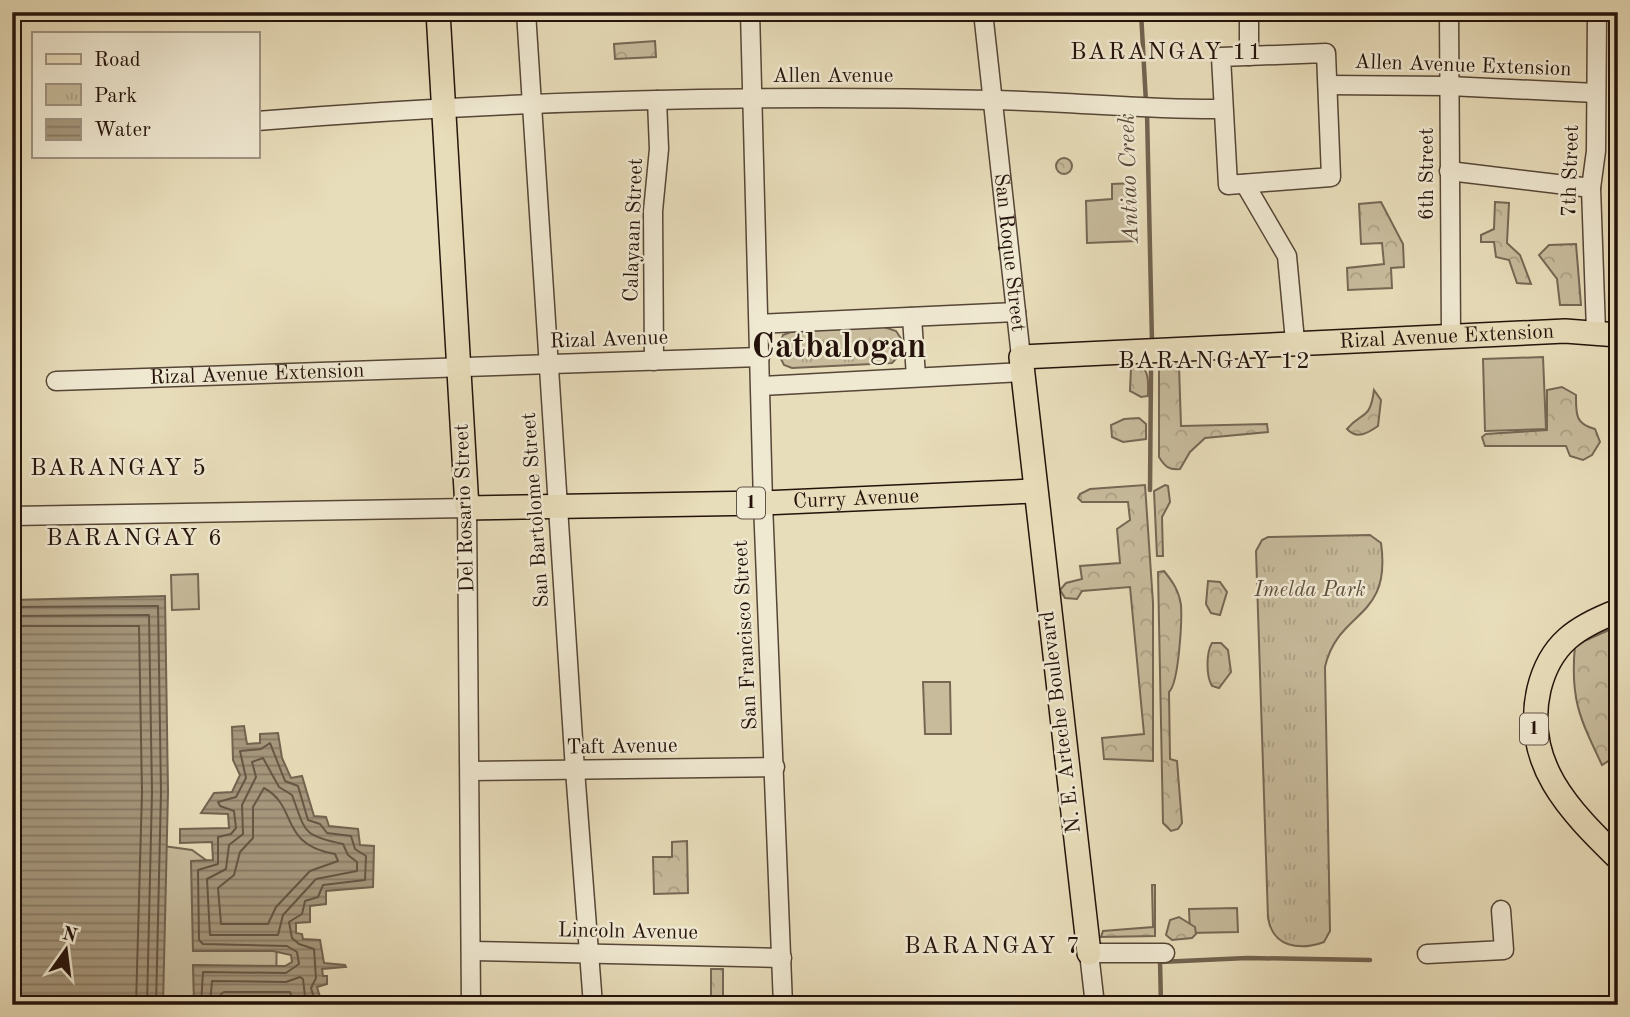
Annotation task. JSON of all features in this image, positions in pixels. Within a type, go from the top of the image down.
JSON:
[{"type":"main road","name":"Del Rosario Street","points":[[438,12],[467,508]]},
{"type":"main road","name":"Rizal Avenue Extension","points":[[1022,364],[1134,351],[1295,341],[1607,333]]},
{"type":"main road","name":"San Roque Street","points":[[1022,364],[1034,491]]},
{"type":"main road","name":"Curry Avenue","points":[[467,508],[763,503],[1034,491]]},
{"type":"main road","name":"N. E. Arteche Boulevard","points":[[1034,491],[1089,953]]},
{"type":"main road","name":"1","points":[[1618,611],[1563,640],[1550,658],[1542,677],[1533,723],[1538,751],[1551,781],[1588,830],[1618,858]]},
{"type":"street","name":"San Bartolome Street","points":[[526,12],[530,104],[593,1005]]},
{"type":"street","name":"San Francisco Street","points":[[750,12],[763,503],[782,1005]]},
{"type":"street","name":"San Roque Street","points":[[982,12],[1022,364]]},
{"type":"street","points":[[1249,12],[1249,56]]},
{"type":"street","name":"6th Street","points":[[1449,12],[1451,336]]},
{"type":"street","name":"7th Street","points":[[1597,12],[1596,151],[1591,188],[1607,333]]},
{"type":"street","points":[[1326,53],[1328,85],[1331,177],[1228,185],[1221,57],[1326,53]]},
{"type":"street","name":"Allen Avenue Extension","points":[[1328,85],[1449,86],[1596,93]]},
{"type":"street","name":"Allen Avenue","points":[[443,106],[753,98],[992,100],[1148,109],[1223,109]]},
{"type":"street","name":"Calayaan Street","points":[[654,361],[653,211],[659,149],[657,100]]},
{"type":"street","points":[[259,121],[443,106]]},
{"type":"street","points":[[1449,172],[1591,188]]},
{"type":"street","points":[[1245,184],[1287,256],[1295,341]]},
{"type":"street","points":[[760,324],[1016,312]]},
{"type":"street","points":[[912,317],[916,377]]},
{"type":"street","name":"Rizal Avenue","points":[[459,369],[760,357]]},
{"type":"street","points":[[761,386],[916,377],[1022,364]]},
{"type":"street","name":"Rizal Avenue Extension","points":[[55,381],[459,369]]},
{"type":"street","points":[[12,516],[467,508]]},
{"type":"street","name":"Del Rosario Street","points":[[467,508],[471,1005]]},
{"type":"street","name":"Taft Avenue","points":[[470,771],[775,767]]},
{"type":"street","points":[[1427,954],[1504,950],[1501,910]]},
{"type":"street","name":"Lincoln Avenue","points":[[472,951],[782,958]]},
{"type":"street","points":[[1095,1005],[1089,953],[1160,953]]},
{"type":"green space","points":[[603,12],[662,12],[664,16],[603,19]]},
{"type":"green space","points":[[655,41],[656,57],[615,59],[614,44]]},
{"type":"green space","points":[[1061,158],[1067,158],[1072,166],[1070,172],[1061,174],[1056,169],[1056,163]]},
{"type":"green space","points":[[1135,183],[1137,241],[1087,243],[1086,201],[1112,199],[1112,184]]},
{"type":"green space","points":[[1381,202],[1403,244],[1404,267],[1391,268],[1392,288],[1348,290],[1347,268],[1384,264],[1382,243],[1361,244],[1359,204]]},
{"type":"green space","points":[[1495,202],[1509,203],[1507,243],[1520,255],[1531,284],[1517,283],[1509,260],[1496,257],[1494,242],[1481,242],[1481,235],[1494,229]]},
{"type":"green space","points":[[1576,244],[1581,305],[1560,305],[1557,279],[1539,255],[1549,245]]},
{"type":"green space","points":[[881,326],[896,331],[904,343],[903,351],[892,363],[792,368],[784,365],[777,351],[783,335],[791,332]]},
{"type":"green space","points":[[1159,356],[1182,356],[1184,361],[1179,366],[1181,426],[1267,424],[1268,432],[1205,438],[1190,452],[1180,469],[1168,467],[1159,457]]},
{"type":"green space","points":[[1543,357],[1546,429],[1485,431],[1483,359]]},
{"type":"green space","points":[[1139,364],[1147,374],[1148,396],[1141,397],[1130,391],[1131,368]]},
{"type":"green space","points":[[1562,387],[1576,395],[1580,421],[1595,429],[1600,442],[1592,455],[1583,460],[1570,456],[1566,446],[1485,446],[1482,437],[1486,434],[1547,430],[1547,390]]},
{"type":"green space","points":[[1374,390],[1381,400],[1378,426],[1362,434],[1355,434],[1347,429],[1368,411]]},
{"type":"green space","points":[[1139,418],[1146,424],[1146,439],[1123,442],[1112,437],[1111,425],[1124,419]]},
{"type":"green space","points":[[1145,485],[1153,603],[1153,761],[1104,759],[1102,738],[1144,734],[1130,587],[1082,591],[1077,599],[1065,598],[1060,590],[1066,583],[1082,579],[1080,566],[1120,563],[1117,529],[1130,520],[1128,502],[1082,502],[1078,498],[1080,494],[1090,489]]},
{"type":"green space","points":[[1168,486],[1170,502],[1162,517],[1163,556],[1157,556],[1154,491]]},
{"type":"green space","name":"Imelda Park","points":[[1370,535],[1381,543],[1382,568],[1379,587],[1372,601],[1341,634],[1325,667],[1330,931],[1324,942],[1297,946],[1281,941],[1271,928],[1268,918],[1256,551],[1262,540],[1268,537]]},
{"type":"green space","points":[[1164,571],[1179,595],[1181,605],[1177,664],[1169,692],[1170,759],[1177,761],[1182,823],[1178,829],[1171,831],[1163,823],[1158,572]]},
{"type":"green space","points":[[198,574],[199,609],[172,610],[171,575]]},
{"type":"green space","points":[[1208,581],[1220,582],[1227,592],[1220,615],[1211,613],[1206,604]]},
{"type":"green space","points":[[1618,626],[1618,755],[1602,765],[1582,720],[1575,694],[1575,645]]},
{"type":"green space","points":[[1212,643],[1221,643],[1228,650],[1231,672],[1219,688],[1212,686],[1208,671]]},
{"type":"green space","points":[[923,682],[950,682],[951,734],[925,734]]},
{"type":"green space","points":[[687,841],[688,893],[654,894],[653,857],[672,857],[672,842]]},
{"type":"green space","points":[[156,845],[192,850],[277,911],[276,1005],[155,1005]]},
{"type":"green space","points":[[1152,885],[1155,885],[1155,936],[1101,937],[1103,931],[1153,927]]},
{"type":"green space","points":[[1237,908],[1238,932],[1190,933],[1189,909]]},
{"type":"green space","points":[[1179,917],[1195,927],[1196,934],[1192,938],[1172,940],[1166,935],[1170,920]]},
{"type":"green space","points":[[711,969],[723,969],[723,1005],[711,1005]]},
{"type":"water","points":[[165,596],[168,792],[163,1005],[12,1005],[12,600]]},
{"type":"water","points":[[244,726],[247,744],[260,743],[260,734],[278,733],[282,758],[291,778],[302,776],[314,816],[326,817],[329,826],[358,829],[360,845],[374,846],[373,887],[326,891],[326,904],[310,906],[310,922],[296,923],[296,933],[302,934],[303,939],[320,940],[324,963],[346,967],[322,969],[323,976],[327,976],[327,984],[317,987],[321,1000],[328,999],[329,1005],[194,1005],[193,965],[285,966],[292,962],[291,955],[273,951],[193,951],[191,861],[213,860],[212,842],[180,843],[180,829],[229,828],[228,814],[201,813],[214,793],[232,792],[240,775],[233,760],[232,727]]},
{"type":"waterway","name":"Antiao Creek","points":[[1141,12],[1146,103]]},
{"type":"waterway","name":"Antiao Creek","points":[[1147,112],[1152,342]]},
{"type":"waterway","name":"Antiao Creek","points":[[1150,490],[1151,369]]},
{"type":"waterway","points":[[1160,962],[1247,958],[1370,960]]},
{"type":"waterway","name":"Antiao Creek","points":[[1160,960],[1161,1005]]},
{"type":"district","name":"BARANGAY 11","points":[[1167,53]]},
{"type":"district","name":"Catbalogan","points":[[839,347]]},
{"type":"district","name":"BARANGAY 12","points":[[1215,362]]},
{"type":"district","name":"BARANGAY 5","points":[[119,469]]},
{"type":"district","name":"BARANGAY 6","points":[[135,539]]},
{"type":"district","name":"BARANGAY 7","points":[[993,947]]}]
